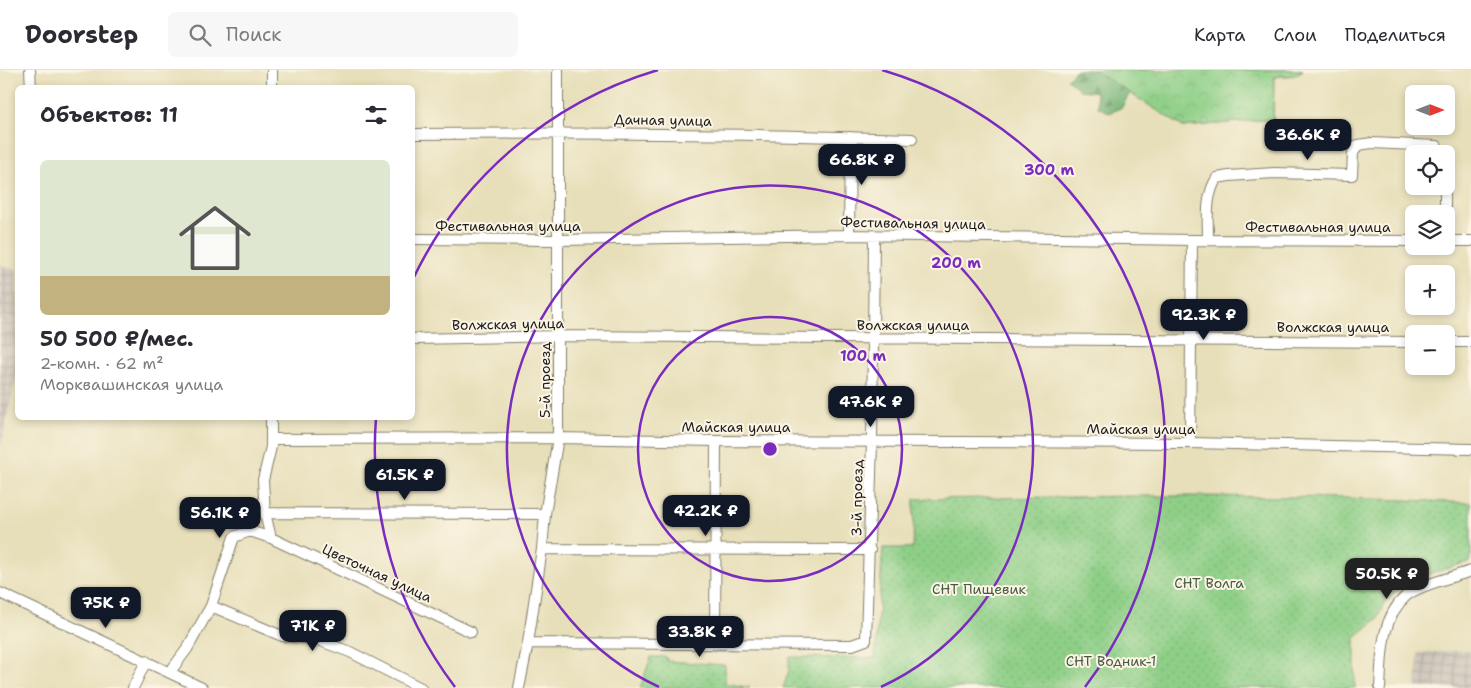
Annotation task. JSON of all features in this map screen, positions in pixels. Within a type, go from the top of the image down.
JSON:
[{"type":"street","points":[[30,70],[31,85]]},
{"type":"street","points":[[272,70],[272,85]]},
{"type":"street","name":"5-й проезд","points":[[519,688],[528,643],[542,549],[545,514],[558,438],[558,70]]},
{"type":"street","name":"Дачная улица","points":[[415,134],[558,133],[912,139]]},
{"type":"street","points":[[849,236],[850,137]]},
{"type":"street","points":[[1208,240],[1208,200],[1211,187],[1218,178],[1274,174],[1352,175],[1353,153],[1358,145],[1372,143],[1416,145]]},
{"type":"street","name":"Фестивальная улица","points":[[415,239],[558,240],[849,236],[1405,241]]},
{"type":"street","name":"3-й проезд","points":[[715,645],[852,645],[866,640],[870,550],[874,237]]},
{"type":"street","points":[[1190,442],[1192,240]]},
{"type":"street","points":[[1455,241],[1471,241]]},
{"type":"street","name":"Волжская улица","points":[[415,339],[559,336],[1405,342]]},
{"type":"street","points":[[1455,342],[1471,342]]},
{"type":"street","points":[[271,420],[272,447],[263,480],[265,513],[271,538]]},
{"type":"street","name":"Майская улица","points":[[272,439],[558,438],[716,441],[1190,442],[1471,449]]},
{"type":"street","points":[[528,643],[715,645],[716,441]]},
{"type":"street","points":[[265,513],[545,514]]},
{"type":"street","name":"Цветочная улица","points":[[211,606],[234,537],[250,532],[271,538],[471,632]]},
{"type":"street","points":[[542,549],[870,550]]},
{"type":"street","points":[[1380,688],[1386,626],[1400,603],[1406,596],[1422,588],[1471,571]]},
{"type":"street","points":[[0,593],[202,688]]},
{"type":"street","points":[[170,672],[187,649],[211,606],[282,636],[315,639],[350,652],[421,688]]},
{"type":"street","points":[[133,688],[146,661]]},
{"type":"shaded area","points":[[0,265],[15,269],[15,382],[0,449]]},
{"type":"shaded area","points":[[1471,650],[1471,688],[1416,688],[1418,653]]},
{"type":"green space","points":[[1076,70],[1303,70],[1295,75],[1274,77],[1273,119],[1183,127],[1132,89],[1122,107],[1110,113],[1098,107],[1096,92],[1080,90],[1067,79]]},
{"type":"green space","points":[[1094,70],[1303,70],[1295,75],[1274,77],[1273,119],[1183,127]]},
{"type":"green space","points":[[1141,496],[1306,497],[1471,503],[1471,561],[1410,580],[1386,600],[1377,619],[1355,637],[1355,688],[783,688],[789,670],[789,657],[875,658],[883,548],[913,548],[914,499]]},
{"type":"green space","points":[[651,657],[666,657],[667,661],[725,665],[725,683],[750,688],[640,688]]},
{"type":"park label","name":"СНТ Волга","points":[[1209,583]]},
{"type":"park label","name":"СНТ Пищевик","points":[[979,589]]},
{"type":"park label","name":"СНТ Водник-1","points":[[1111,661]]}]
